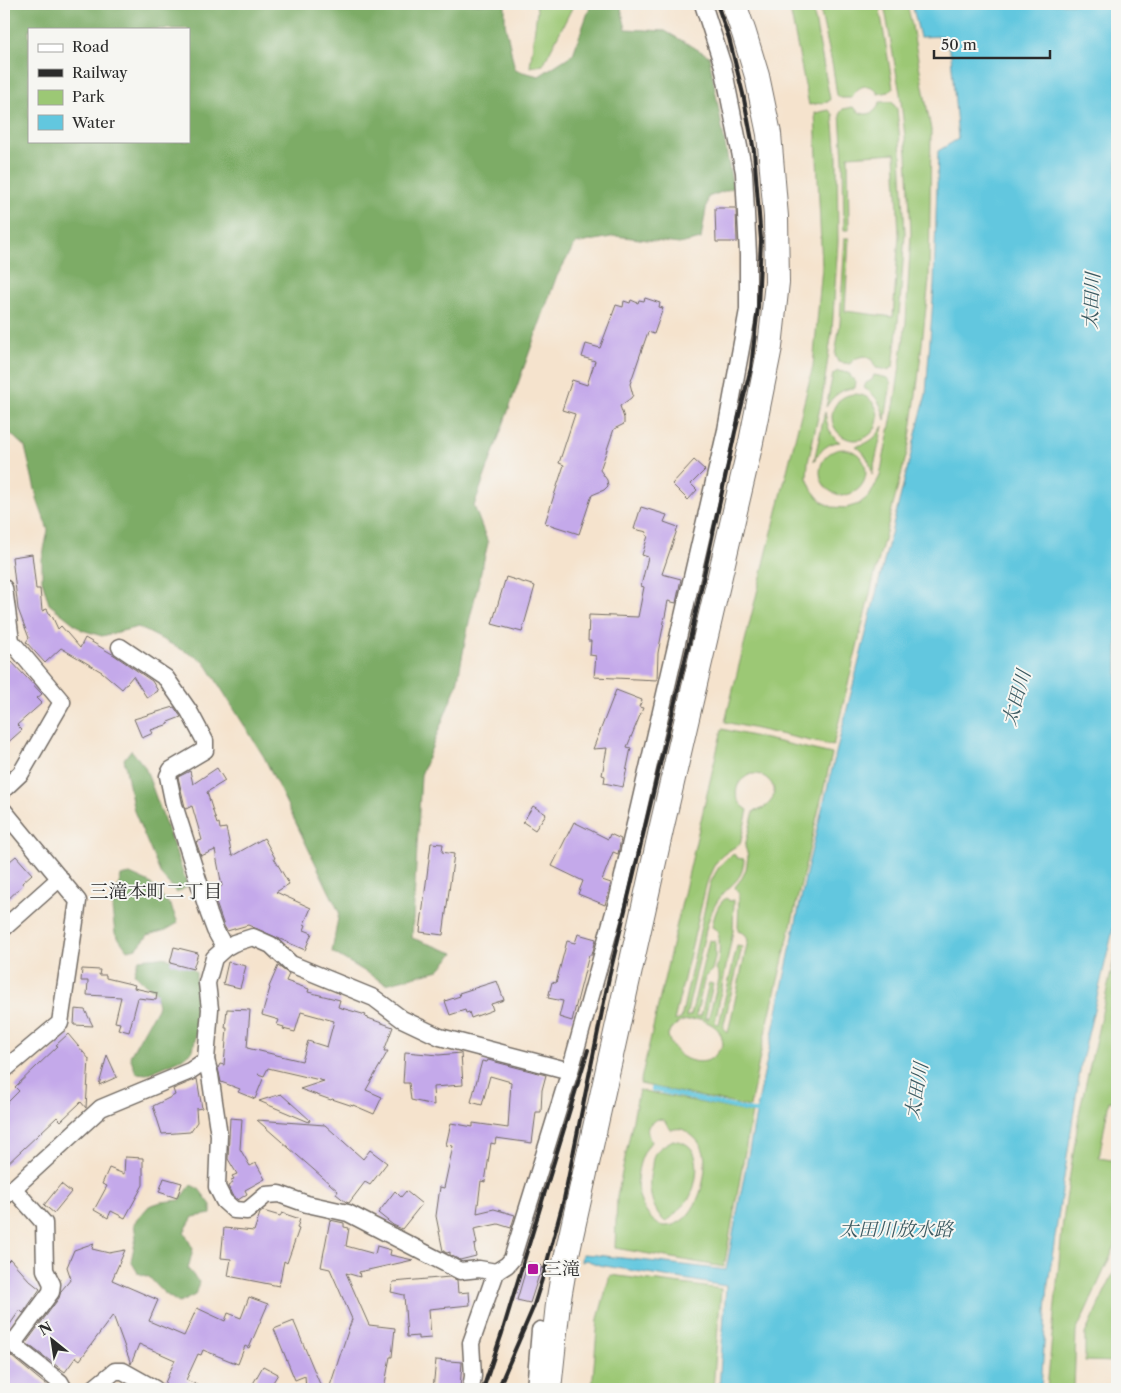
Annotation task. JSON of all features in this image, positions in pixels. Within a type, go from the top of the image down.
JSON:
[{"type":"street","points":[[471,1389],[473,1376],[471,1343],[496,1272],[512,1259],[570,1071],[618,898],[726,430],[748,310],[748,255],[744,172],[723,66],[703,4]]},
{"type":"street","points":[[549,1389],[558,1304],[565,1263],[661,830],[749,452],[770,347],[777,282],[776,217],[769,134],[757,76],[734,4]]},
{"type":"street","points":[[4,588],[7,644],[62,702],[21,773],[4,789]]},
{"type":"street","points":[[120,647],[166,678],[189,711],[205,741],[205,750],[171,770],[168,776],[174,805],[209,914],[225,948]]},
{"type":"street","points":[[4,811],[78,901],[60,1023],[4,1070]]},
{"type":"street","points":[[4,928],[60,878]]},
{"type":"street","points":[[496,1272],[479,1269],[460,1271],[348,1213],[307,1204],[279,1194],[266,1195],[247,1211],[234,1210],[224,1201],[217,1187],[219,1135],[210,1074],[206,1060],[210,1010],[207,983],[214,958],[234,943],[253,937],[272,944],[291,964],[374,998],[402,1020],[440,1037],[570,1071]]},
{"type":"street","points":[[64,1389],[60,1382],[18,1349],[15,1342],[51,1292],[52,1284],[45,1270],[44,1223],[8,1192],[101,1108],[190,1071],[206,1060]]},
{"type":"street","points":[[535,1389],[540,1330]]},
{"type":"street","points":[[92,1389],[115,1371],[123,1371],[155,1389]]},
{"type":"green space","points":[[4,4],[505,4],[505,23],[515,70],[539,76],[573,54],[591,4],[620,4],[626,29],[665,31],[709,56],[733,188],[708,197],[701,239],[679,244],[616,236],[575,244],[556,278],[474,506],[488,543],[469,622],[457,684],[421,775],[412,938],[454,953],[439,970],[386,984],[332,952],[339,912],[264,757],[204,661],[138,627],[102,636],[82,630],[49,604],[42,580],[42,560],[48,530],[38,502],[25,447],[4,428]]},
{"type":"green space","points":[[536,4],[574,4],[543,65],[530,67],[537,11]]},
{"type":"green space","points":[[789,4],[812,4],[830,99],[828,102],[809,105]]},
{"type":"green space","points":[[819,4],[879,4],[893,88],[889,92],[878,94],[872,87],[864,86],[857,90],[852,98],[841,98],[837,95]]},
{"type":"green space","points":[[884,4],[907,4],[931,130],[929,280],[909,445],[873,581],[833,746],[725,722],[813,366],[822,267],[815,113],[829,110],[833,114],[837,158],[838,241],[832,331],[822,399],[808,462],[807,478],[812,490],[821,501],[832,507],[846,508],[859,504],[870,495],[880,476],[895,401],[906,322],[911,233],[907,154],[900,93]]},
{"type":"green space","points":[[880,102],[892,102],[897,109],[905,234],[893,367],[888,370],[876,368],[872,360],[865,356],[855,359],[850,364],[838,362],[835,355],[840,323],[845,238],[849,238],[845,311],[893,317],[899,235],[895,153],[848,156],[849,230],[844,230],[840,113],[843,109],[853,107],[861,113],[872,113]]},
{"type":"green space","points":[[838,371],[849,373],[856,382],[855,388],[846,389],[838,393],[826,407],[833,374]]},
{"type":"green space","points":[[874,375],[888,378],[891,383],[885,420],[878,401],[864,388]]},
{"type":"green space","points":[[860,394],[864,395],[874,404],[877,408],[877,426],[868,436],[860,440],[850,440],[842,436],[833,426],[832,412],[836,404],[846,395]]},
{"type":"green space","points":[[825,412],[831,433],[840,442],[825,448],[814,461]]},
{"type":"green space","points":[[883,426],[872,475],[867,459],[856,446],[865,444],[872,439]]},
{"type":"green space","points":[[848,449],[860,455],[865,463],[865,481],[860,489],[852,494],[838,495],[826,489],[821,481],[820,467],[826,455],[834,450]]},
{"type":"green space","points":[[722,729],[832,754],[761,1051],[750,1107],[640,1084]],"holes":[[[751,774],[760,775],[769,780],[774,791],[771,801],[767,806],[754,811],[745,846],[748,856],[746,870],[735,887],[739,894],[738,931],[745,934],[748,940],[728,1033],[723,1028],[742,947],[737,946],[719,1024],[715,1023],[733,931],[734,900],[730,901],[726,898],[720,904],[712,927],[718,931],[719,936],[719,956],[716,970],[719,974],[719,980],[708,1019],[705,1018],[713,984],[709,983],[701,1016],[696,1016],[705,977],[712,970],[715,958],[715,941],[709,940],[691,1015],[686,1017],[707,925],[715,905],[739,878],[743,867],[744,859],[737,858],[734,854],[719,867],[710,884],[681,1019],[674,1021],[706,886],[717,861],[740,844],[748,810],[739,801],[736,791],[741,781]],[[701,1019],[719,1031],[723,1045],[709,1060],[699,1062],[681,1056],[673,1047],[668,1035],[674,1026],[681,1022]]]},
{"type":"green space","points":[[131,750],[145,767],[188,886],[177,893],[161,875],[134,811],[124,759]]},
{"type":"green space","points":[[130,874],[150,883],[171,906],[178,923],[166,930],[148,935],[137,948],[127,950],[115,933],[112,909],[121,876]]},
{"type":"green space","points":[[1117,946],[1117,1103],[1109,1101],[1099,1158],[1117,1161],[1117,1242],[1076,1332],[1074,1389],[1047,1389],[1063,1220],[1080,1109]]},
{"type":"green space","points":[[160,957],[186,961],[196,973],[196,991],[200,1015],[193,1050],[182,1059],[147,1074],[136,1073],[130,1056],[158,1006],[155,991],[134,973],[139,959]]},
{"type":"green space","points":[[639,1090],[752,1113],[724,1267],[615,1248],[617,1197]],"holes":[[[658,1119],[664,1120],[671,1130],[682,1129],[699,1143],[704,1154],[705,1164],[702,1187],[692,1210],[675,1224],[665,1226],[654,1221],[644,1208],[640,1199],[637,1179],[641,1159],[651,1142],[648,1128],[651,1123]]]},
{"type":"green space","points":[[673,1140],[690,1147],[694,1153],[697,1168],[695,1184],[689,1199],[673,1216],[664,1221],[653,1202],[650,1180],[654,1155],[662,1146]]},
{"type":"green space","points":[[191,1185],[199,1189],[211,1205],[211,1214],[193,1217],[184,1232],[193,1249],[188,1269],[199,1282],[195,1295],[179,1303],[164,1293],[149,1277],[138,1273],[131,1261],[136,1238],[134,1223],[149,1206],[161,1202],[180,1200]]},
{"type":"green space","points":[[1117,1265],[1117,1362],[1085,1361],[1085,1334]]},
{"type":"green space","points":[[610,1275],[721,1289],[713,1389],[592,1389],[598,1319]]},
{"type":"water","name":"太田川放水路","points":[[912,4],[1117,4],[1117,913],[1081,1064],[1048,1284],[1041,1389],[719,1389],[726,1286],[599,1265],[586,1260],[581,1262],[582,1254],[726,1270],[762,1083],[808,865],[926,394],[934,285],[938,151],[958,139],[951,55],[944,36],[920,37]]},
{"type":"building","points":[[715,208],[736,208],[737,242],[716,242]]},
{"type":"building","points":[[645,298],[660,303],[659,307],[663,308],[654,334],[648,332],[630,384],[633,395],[620,406],[624,424],[614,429],[600,470],[607,480],[608,486],[604,490],[592,495],[579,534],[545,523],[564,465],[559,463],[575,414],[562,410],[572,380],[587,385],[595,361],[582,357],[586,344],[600,348],[616,305],[623,307],[624,301],[630,303],[631,300],[638,303],[639,300],[644,301]]},
{"type":"building","points":[[694,460],[705,470],[691,484],[697,490],[688,500],[672,484]]},
{"type":"building","points":[[641,507],[667,515],[664,522],[678,527],[662,574],[681,579],[676,603],[668,601],[658,653],[657,680],[594,677],[596,656],[590,655],[591,641],[588,641],[589,615],[638,617],[644,587],[641,586],[648,557],[642,555],[648,536],[646,535],[647,532],[634,529]]},
{"type":"building","points":[[32,554],[36,589],[40,589],[42,611],[47,609],[58,629],[61,626],[80,648],[85,638],[114,655],[152,681],[158,691],[147,698],[133,676],[122,689],[102,672],[61,648],[45,663],[26,642],[29,638],[18,609],[12,557]]},
{"type":"building","points":[[506,577],[535,586],[522,632],[492,624]]},
{"type":"building","points":[[10,660],[42,694],[37,698],[42,703],[17,725],[22,730],[4,746],[4,666]]},
{"type":"building","points":[[616,690],[642,700],[639,707],[643,708],[627,747],[631,748],[623,787],[604,783],[605,776],[602,775],[607,748],[593,749]]},
{"type":"building","points":[[174,707],[181,717],[168,722],[169,724],[151,730],[153,733],[142,738],[134,719]]},
{"type":"building","points":[[217,768],[225,781],[207,792],[217,824],[219,823],[220,829],[226,828],[232,856],[264,838],[289,884],[276,892],[311,908],[304,924],[306,925],[304,930],[312,933],[305,950],[248,925],[227,931],[224,926],[211,888],[222,886],[215,850],[201,856],[196,842],[202,840],[192,806],[186,809],[185,807],[178,777],[190,771],[193,784]]},
{"type":"building","points":[[533,806],[546,814],[535,830],[523,822]]},
{"type":"building","points":[[574,822],[608,839],[610,834],[621,839],[618,854],[613,852],[602,880],[611,883],[605,905],[578,894],[583,881],[552,866]]},
{"type":"building","points":[[431,843],[443,844],[442,852],[454,854],[443,935],[420,932]]},
{"type":"building","points":[[16,856],[32,874],[4,903],[4,866]]},
{"type":"building","points":[[578,934],[596,939],[592,955],[589,955],[572,1021],[559,1017],[563,1001],[548,998],[552,982],[556,983],[567,941],[575,943]]},
{"type":"building","points":[[174,947],[198,953],[193,969],[170,963]]},
{"type":"building","points":[[228,962],[246,966],[240,988],[223,984]]},
{"type":"building","points":[[278,966],[289,974],[286,981],[309,989],[308,992],[340,1000],[338,1007],[366,1015],[365,1017],[393,1027],[384,1051],[388,1051],[366,1090],[382,1097],[374,1114],[353,1105],[331,1100],[300,1089],[324,1081],[268,1068],[264,1076],[258,1074],[263,1079],[255,1099],[238,1092],[240,1089],[221,1082],[218,1068],[220,1064],[224,1065],[227,1009],[250,1010],[247,1048],[302,1061],[308,1041],[327,1047],[334,1021],[301,1012],[295,1032],[283,1029],[284,1027],[277,1025],[279,1020],[262,1015],[269,987]]},
{"type":"building","points":[[82,969],[100,970],[99,975],[106,975],[106,978],[135,985],[134,988],[157,993],[156,1000],[138,998],[129,1032],[118,1029],[120,1023],[115,1022],[121,997],[87,995],[88,981],[81,981]]},
{"type":"building","points":[[497,981],[504,1000],[491,1004],[493,1010],[471,1018],[469,1012],[466,1013],[465,1010],[450,1015],[445,1001],[460,996],[459,993]]},
{"type":"building","points":[[75,1009],[85,1010],[93,1026],[74,1025]]},
{"type":"building","points":[[68,1034],[89,1059],[86,1108],[81,1102],[61,1121],[57,1117],[4,1167],[4,1106],[19,1091],[15,1087]]},
{"type":"building","points":[[405,1052],[439,1055],[461,1053],[463,1085],[433,1087],[434,1105],[411,1100],[409,1083],[403,1083]]},
{"type":"building","points":[[107,1055],[117,1077],[99,1085]]},
{"type":"building","points":[[488,1060],[546,1075],[542,1090],[541,1112],[536,1112],[532,1143],[496,1138],[495,1144],[491,1143],[485,1182],[481,1181],[477,1213],[494,1209],[515,1215],[511,1228],[498,1224],[474,1229],[477,1244],[474,1245],[476,1256],[460,1260],[450,1255],[450,1252],[443,1251],[436,1216],[440,1187],[444,1188],[453,1146],[446,1145],[451,1123],[473,1127],[473,1123],[508,1128],[511,1082],[490,1076],[482,1105],[471,1102],[482,1061],[487,1062]]},
{"type":"building","points":[[197,1079],[202,1108],[196,1109],[197,1122],[190,1132],[162,1134],[153,1106],[175,1095],[173,1089]]},
{"type":"building","points":[[281,1094],[310,1120],[309,1122],[259,1101]]},
{"type":"building","points":[[230,1118],[242,1119],[240,1149],[250,1166],[256,1163],[265,1179],[245,1190],[247,1194],[238,1200],[232,1195],[228,1186],[233,1183],[231,1180],[234,1179],[232,1176],[237,1174],[228,1159]]},
{"type":"building","points":[[257,1120],[325,1125],[363,1159],[370,1150],[387,1163],[370,1185],[365,1182],[349,1203],[336,1194],[338,1191]]},
{"type":"building","points":[[125,1157],[143,1158],[143,1185],[125,1218],[111,1211],[108,1218],[94,1210],[107,1186],[102,1184],[109,1168],[124,1174]]},
{"type":"building","points":[[164,1178],[182,1183],[177,1198],[159,1192]]},
{"type":"building","points":[[61,1184],[71,1192],[54,1213],[44,1205]]},
{"type":"building","points":[[395,1191],[401,1197],[406,1191],[422,1204],[402,1229],[393,1225],[378,1213]]},
{"type":"building","points":[[263,1211],[280,1216],[282,1213],[300,1219],[297,1228],[299,1229],[287,1263],[284,1261],[279,1286],[228,1276],[231,1259],[221,1258],[224,1228],[254,1231],[260,1213]]},
{"type":"building","points":[[330,1220],[344,1223],[344,1227],[349,1228],[346,1246],[375,1254],[377,1246],[391,1250],[390,1255],[413,1260],[359,1272],[360,1277],[346,1273],[369,1325],[395,1328],[392,1357],[390,1357],[384,1389],[329,1389],[352,1319],[330,1269],[321,1267]]},
{"type":"building","points":[[94,1243],[92,1249],[109,1253],[125,1250],[112,1280],[158,1300],[149,1321],[184,1336],[197,1308],[225,1321],[228,1313],[241,1318],[249,1297],[268,1304],[249,1348],[245,1346],[238,1364],[203,1350],[201,1355],[198,1354],[186,1380],[208,1389],[170,1389],[164,1385],[175,1360],[139,1344],[131,1364],[113,1315],[80,1360],[76,1357],[65,1372],[26,1343],[71,1279],[67,1267],[74,1250]]},
{"type":"building","points":[[10,1259],[40,1289],[23,1313],[20,1310],[4,1333],[4,1265]]},
{"type":"building","points":[[528,1262],[542,1266],[530,1303],[517,1300]]},
{"type":"building","points":[[450,1277],[457,1280],[458,1293],[469,1292],[470,1305],[429,1309],[431,1338],[418,1339],[418,1336],[407,1337],[404,1295],[391,1292],[393,1282]]},
{"type":"building","points":[[294,1321],[322,1389],[306,1389],[305,1376],[295,1380],[274,1329]]},
{"type":"building","points":[[8,1352],[51,1389],[4,1389],[4,1359]]},
{"type":"building","points":[[436,1360],[462,1362],[460,1389],[433,1389]]},
{"type":"building","points":[[263,1366],[278,1374],[269,1389],[250,1389]]},
{"type":"waterway","points":[[652,1089],[760,1113]]},
{"type":"railway","points":[[498,1389],[533,1308],[564,1199],[609,977],[691,635],[735,432],[751,368],[758,307],[761,240],[754,151],[743,94],[729,38],[717,4]]},
{"type":"railway","points":[[483,1389],[502,1333],[588,1050]]},
{"type":"place","name":"三滝","points":[[533,1269]]},
{"type":"district","name":"三滝本町二丁目","points":[[156,891]]},
{"type":"water label","name":"太田川","points":[[1091,301]]},
{"type":"water label","name":"太田川","points":[[1016,698]]},
{"type":"water label","name":"太田川","points":[[916,1091]]}]
